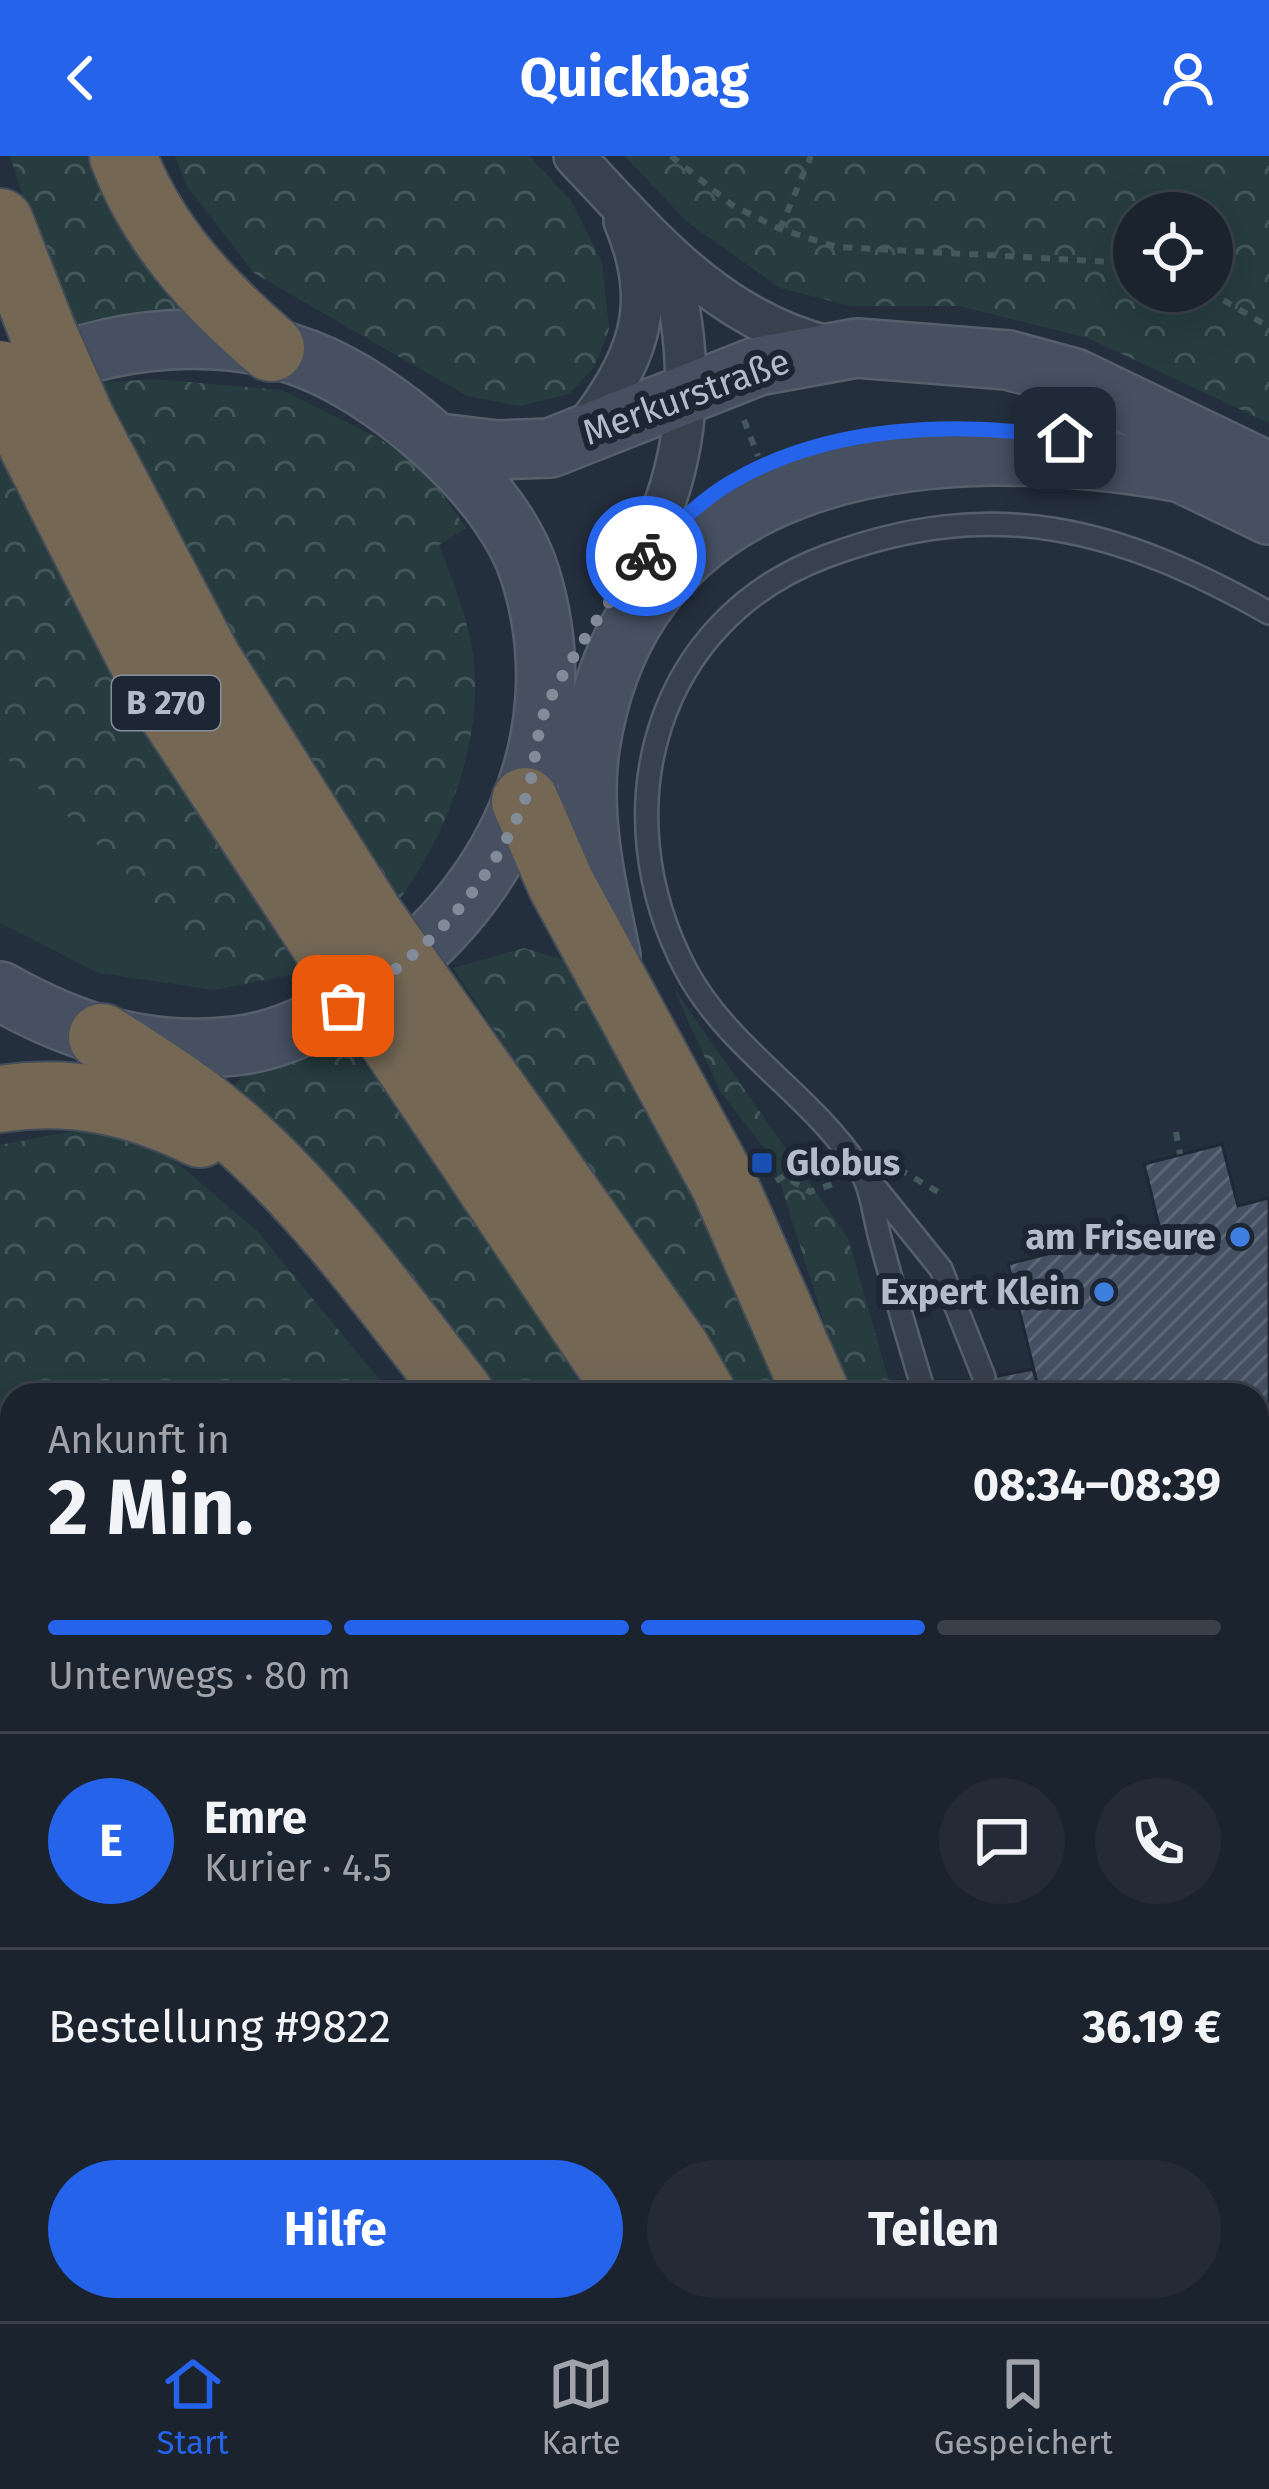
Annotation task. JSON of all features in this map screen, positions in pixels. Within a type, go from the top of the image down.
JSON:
[{"type":"highway","points":[[123,156],[134,185],[182,262],[271,348]]},
{"type":"highway","name":"B 270","points":[[0,222],[21,352],[38,420],[208,660],[348,931],[408,1016],[677,1350],[696,1383]]},
{"type":"highway","points":[[525,801],[561,884],[724,1184],[812,1383]]},
{"type":"highway","name":"B 270","points":[[408,1016],[624,1383]]},
{"type":"highway","points":[[37,1019],[172,1081],[240,1135],[451,1383]]},
{"type":"highway","points":[[0,1100],[64,1094],[107,1099],[161,1115],[221,1145],[318,1222]]},
{"type":"street","points":[[574,156],[668,259],[771,328],[836,349]]},
{"type":"street","points":[[580,435],[618,386],[638,335],[643,276],[615,199]]},
{"type":"street","points":[[544,712],[635,566],[714,401],[684,321],[668,259]]},
{"type":"street","points":[[37,1019],[181,1049],[238,1046],[298,1028],[343,1006],[394,974],[440,933],[480,885],[525,801],[544,712],[530,573],[474,485],[439,443],[365,388],[271,348],[189,340],[141,343],[86,353],[38,420]]},
{"type":"street","name":"Merkurstraße","points":[[439,443],[497,450],[550,448],[580,435],[714,401],[758,366],[836,349],[947,352],[1008,360],[1074,378],[1269,472]]},
{"type":"street","points":[[635,566],[726,485],[818,446],[875,435],[1036,433],[1095,442],[1182,473],[1269,515]]},
{"type":"street","points":[[617,986],[591,846],[590,748],[614,660],[642,607],[686,558],[748,510],[854,468],[950,454],[1030,454],[1182,473]]},
{"type":"lane","points":[[984,1377],[941,1269],[862,1171],[728,1030],[686,970],[660,905],[648,841],[648,760],[674,683],[723,617],[797,567],[876,538],[964,520],[1054,525],[1150,560],[1269,613]]},
{"type":"lane","points":[[862,1171],[923,1383]]},
{"type":"path","points":[[671,156],[732,205],[780,229],[837,247],[1113,262]]},
{"type":"path","points":[[780,229],[811,156]]},
{"type":"path","points":[[1233,306],[1269,327]]},
{"type":"path","points":[[714,401],[758,456]]},
{"type":"path","points":[[1176,1132],[1180,1154]]},
{"type":"path","points":[[762,1188],[784,1176],[810,1192],[836,1183]]},
{"type":"green space","points":[[10,156],[102,156],[197,309],[122,316],[76,327],[35,235]]},
{"type":"green space","points":[[175,156],[529,156],[571,201],[602,262],[609,329],[595,366],[569,394],[520,406],[467,396],[254,273],[187,186]]},
{"type":"green space","points":[[625,156],[1269,156],[1269,423],[1088,338],[959,306],[851,306],[780,288],[686,221]]},
{"type":"green space","points":[[152,379],[282,390],[378,438],[426,471],[466,528],[439,545],[472,647],[472,725],[446,816],[400,899],[231,644],[99,383]]},
{"type":"green space","points":[[0,438],[48,546],[300,973],[214,990],[122,868],[0,752]]},
{"type":"green space","points":[[0,752],[122,868],[214,990],[98,973],[0,923]]},
{"type":"green space","points":[[524,948],[581,965],[794,1383],[720,1383],[617,1214],[453,968]]},
{"type":"green space","points":[[673,987],[848,1238],[890,1383],[843,1383],[773,1160],[720,1091]]},
{"type":"green space","points":[[352,1048],[495,1233],[593,1383],[476,1383],[226,1097],[242,1076]]},
{"type":"green space","points":[[89,1128],[169,1156],[257,1231],[382,1383],[0,1383],[0,1145]]},
{"type":"building","points":[[1222,1144],[1238,1206],[1269,1198],[1269,1383],[1037,1383],[1008,1264],[1159,1226],[1144,1164]]},
{"type":"building","points":[[1033,1369],[1037,1383],[965,1383]]},
{"type":"way so far","points":[[343,1006],[394,974],[440,933],[480,885],[525,801],[544,712],[635,566],[646,556]]},
{"type":"place","name":"Globus","points":[[762,1163]]},
{"type":"place","name":"am Friseure","points":[[1240,1237]]},
{"type":"place","name":"Expert Klein","points":[[1104,1292]]},
{"type":"route","points":[[646,556],[687,514],[726,485],[762,465],[818,446],[875,435],[959,430],[1065,438]]}]
